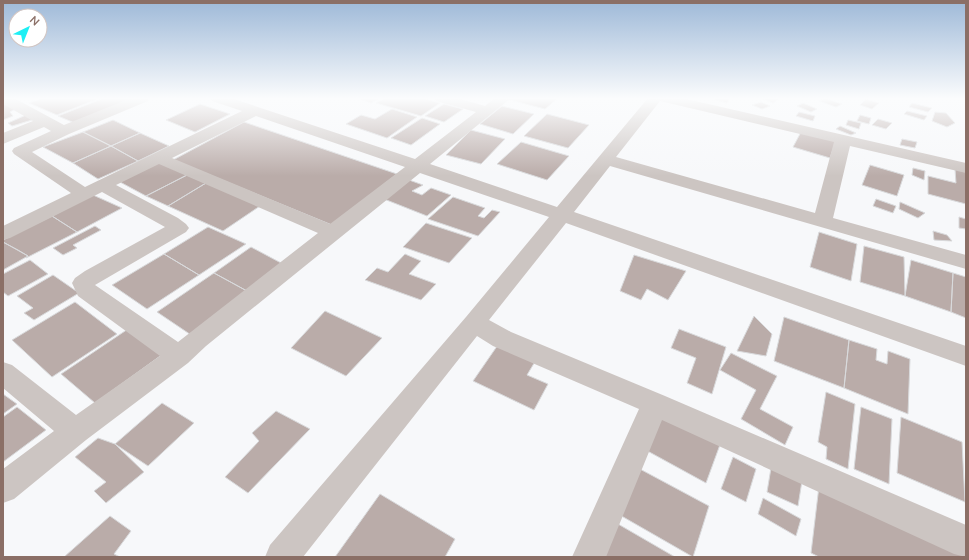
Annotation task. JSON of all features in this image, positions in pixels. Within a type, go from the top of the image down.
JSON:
[{"type":"street","points":[[3,140],[38,124]]},
{"type":"street","points":[[51,124],[63,131]]},
{"type":"street","points":[[20,151],[79,124]]},
{"type":"street","points":[[3,234],[226,124]]},
{"type":"street","points":[[295,124],[560,214],[966,356]]},
{"type":"street","points":[[3,488],[76,431],[179,356],[197,339],[470,124]]},
{"type":"street","points":[[282,557],[474,323],[634,124]]},
{"type":"street","points":[[775,124],[966,168]]},
{"type":"street","points":[[3,140],[20,151],[93,190],[171,222],[179,228],[83,283],[86,290],[179,356]]},
{"type":"street","points":[[823,220],[843,140]]},
{"type":"street","points":[[158,158],[332,232]]},
{"type":"street","points":[[605,159],[966,262]]},
{"type":"street","points":[[474,323],[502,339],[655,404],[966,542]]},
{"type":"street","points":[[3,373],[76,431]]},
{"type":"street","points":[[589,557],[655,404]]},
{"type":"building","points":[[103,124],[122,124],[140,133],[111,146],[83,132]]},
{"type":"building","points":[[176,124],[210,124],[195,132]]},
{"type":"building","points":[[240,124],[250,124],[397,174],[332,225],[173,160]]},
{"type":"building","points":[[346,124],[407,124],[387,138]]},
{"type":"building","points":[[412,124],[440,124],[411,145],[391,138]]},
{"type":"building","points":[[480,124],[523,124],[513,134]]},
{"type":"building","points":[[536,124],[589,125],[568,148],[524,136]]},
{"type":"building","points":[[846,124],[861,124],[859,129]]},
{"type":"building","points":[[873,124],[891,124],[886,129],[872,125]]},
{"type":"building","points":[[940,124],[953,124],[947,127]]},
{"type":"building","points":[[840,126],[856,133],[851,135],[836,129]]},
{"type":"building","points":[[471,130],[505,139],[481,164],[446,155]]},
{"type":"building","points":[[83,132],[111,146],[73,163],[43,147]]},
{"type":"building","points":[[801,132],[836,141],[830,158],[793,147]]},
{"type":"building","points":[[140,133],[169,146],[138,161],[111,146]]},
{"type":"building","points":[[902,139],[917,142],[915,148],[900,145]]},
{"type":"building","points":[[521,142],[569,156],[547,180],[497,164]]},
{"type":"building","points":[[111,146],[138,161],[98,179],[73,163]]},
{"type":"building","points":[[158,162],[187,175],[146,196],[120,182]]},
{"type":"building","points":[[870,165],[904,175],[897,196],[862,185]]},
{"type":"building","points":[[913,168],[925,171],[924,180],[912,175]]},
{"type":"building","points":[[955,169],[966,171],[966,204],[928,194],[928,176],[956,183]]},
{"type":"building","points":[[187,175],[206,183],[168,206],[146,196]]},
{"type":"building","points":[[409,180],[423,185],[412,191],[422,195],[431,188],[451,195],[427,216],[384,199]]},
{"type":"building","points":[[206,183],[260,206],[223,231],[168,206]]},
{"type":"building","points":[[93,195],[122,208],[77,232],[52,216]]},
{"type":"building","points":[[453,197],[485,208],[478,216],[484,218],[492,210],[500,212],[478,236],[428,219]]},
{"type":"building","points":[[876,199],[896,206],[893,213],[873,206]]},
{"type":"building","points":[[900,202],[925,213],[918,218],[899,209]]},
{"type":"building","points":[[52,216],[77,232],[26,258],[28,256],[3,242],[3,240]]},
{"type":"building","points":[[959,217],[966,219],[966,229],[959,228]]},
{"type":"building","points":[[426,223],[472,238],[449,263],[403,247]]},
{"type":"building","points":[[95,226],[101,230],[73,245],[77,248],[63,255],[53,248]]},
{"type":"building","points":[[208,227],[246,244],[199,275],[164,254]]},
{"type":"building","points":[[933,231],[947,235],[952,241],[934,240]]},
{"type":"building","points":[[819,232],[857,244],[851,281],[810,267]]},
{"type":"building","points":[[3,242],[18,250],[28,256],[3,270]]},
{"type":"building","points":[[864,246],[904,257],[905,296],[860,282]]},
{"type":"building","points":[[251,247],[283,264],[247,291],[214,273]]},
{"type":"building","points":[[164,254],[199,275],[147,309],[112,285]]},
{"type":"building","points":[[405,254],[421,261],[409,274],[436,284],[421,300],[365,280],[377,268],[388,272]]},
{"type":"building","points":[[634,255],[686,271],[668,300],[647,289],[641,300],[620,291]]},
{"type":"building","points":[[30,260],[48,274],[8,296],[3,292],[3,274]]},
{"type":"building","points":[[911,260],[953,273],[951,312],[905,296]]},
{"type":"building","points":[[214,273],[247,291],[197,339],[157,312]]},
{"type":"building","points":[[953,273],[966,277],[966,318],[951,312]]},
{"type":"building","points":[[53,275],[79,293],[34,320],[24,313],[33,308],[17,296]]},
{"type":"building","points":[[75,302],[117,334],[52,377],[12,340]]},
{"type":"building","points":[[325,311],[382,338],[346,376],[291,348]]},
{"type":"building","points":[[754,316],[772,334],[766,356],[737,351]]},
{"type":"building","points":[[784,317],[849,340],[844,388],[774,361]]},
{"type":"building","points":[[128,329],[163,354],[95,403],[61,374]]},
{"type":"building","points":[[679,329],[726,347],[712,394],[687,383],[696,358],[671,348]]},
{"type":"building","points":[[502,339],[539,355],[527,375],[548,384],[534,410],[473,381]]},
{"type":"building","points":[[849,340],[877,349],[876,360],[887,364],[888,351],[910,359],[908,414],[844,388]]},
{"type":"building","points":[[731,353],[777,376],[760,409],[793,427],[785,445],[741,419],[756,390],[720,370]]},
{"type":"building","points":[[826,392],[855,404],[848,469],[826,459],[827,447],[818,442]]},
{"type":"building","points":[[3,394],[17,404],[3,414]]},
{"type":"building","points":[[162,403],[194,423],[148,466],[115,444]]},
{"type":"building","points":[[17,407],[46,430],[3,462],[3,417]]},
{"type":"building","points":[[861,407],[892,419],[889,484],[854,469]]},
{"type":"building","points":[[276,411],[310,429],[248,493],[225,477],[259,441],[252,433]]},
{"type":"building","points":[[659,411],[721,442],[706,483],[642,448]]},
{"type":"building","points":[[901,417],[962,442],[965,502],[897,473]]},
{"type":"building","points":[[98,438],[115,444],[144,472],[106,503],[94,491],[106,482],[75,457]]},
{"type":"building","points":[[733,457],[756,469],[746,502],[721,489]]},
{"type":"building","points":[[638,468],[709,506],[693,557],[618,514]]},
{"type":"building","points":[[771,468],[802,481],[798,506],[767,492]]},
{"type":"building","points":[[819,486],[966,553],[966,557],[819,557],[811,553]]},
{"type":"building","points":[[380,494],[455,539],[445,557],[335,557]]},
{"type":"building","points":[[763,498],[801,519],[796,536],[758,514]]},
{"type":"building","points":[[110,516],[131,531],[114,554],[120,557],[64,557]]},
{"type":"building","points":[[618,524],[675,557],[604,557]]}]
